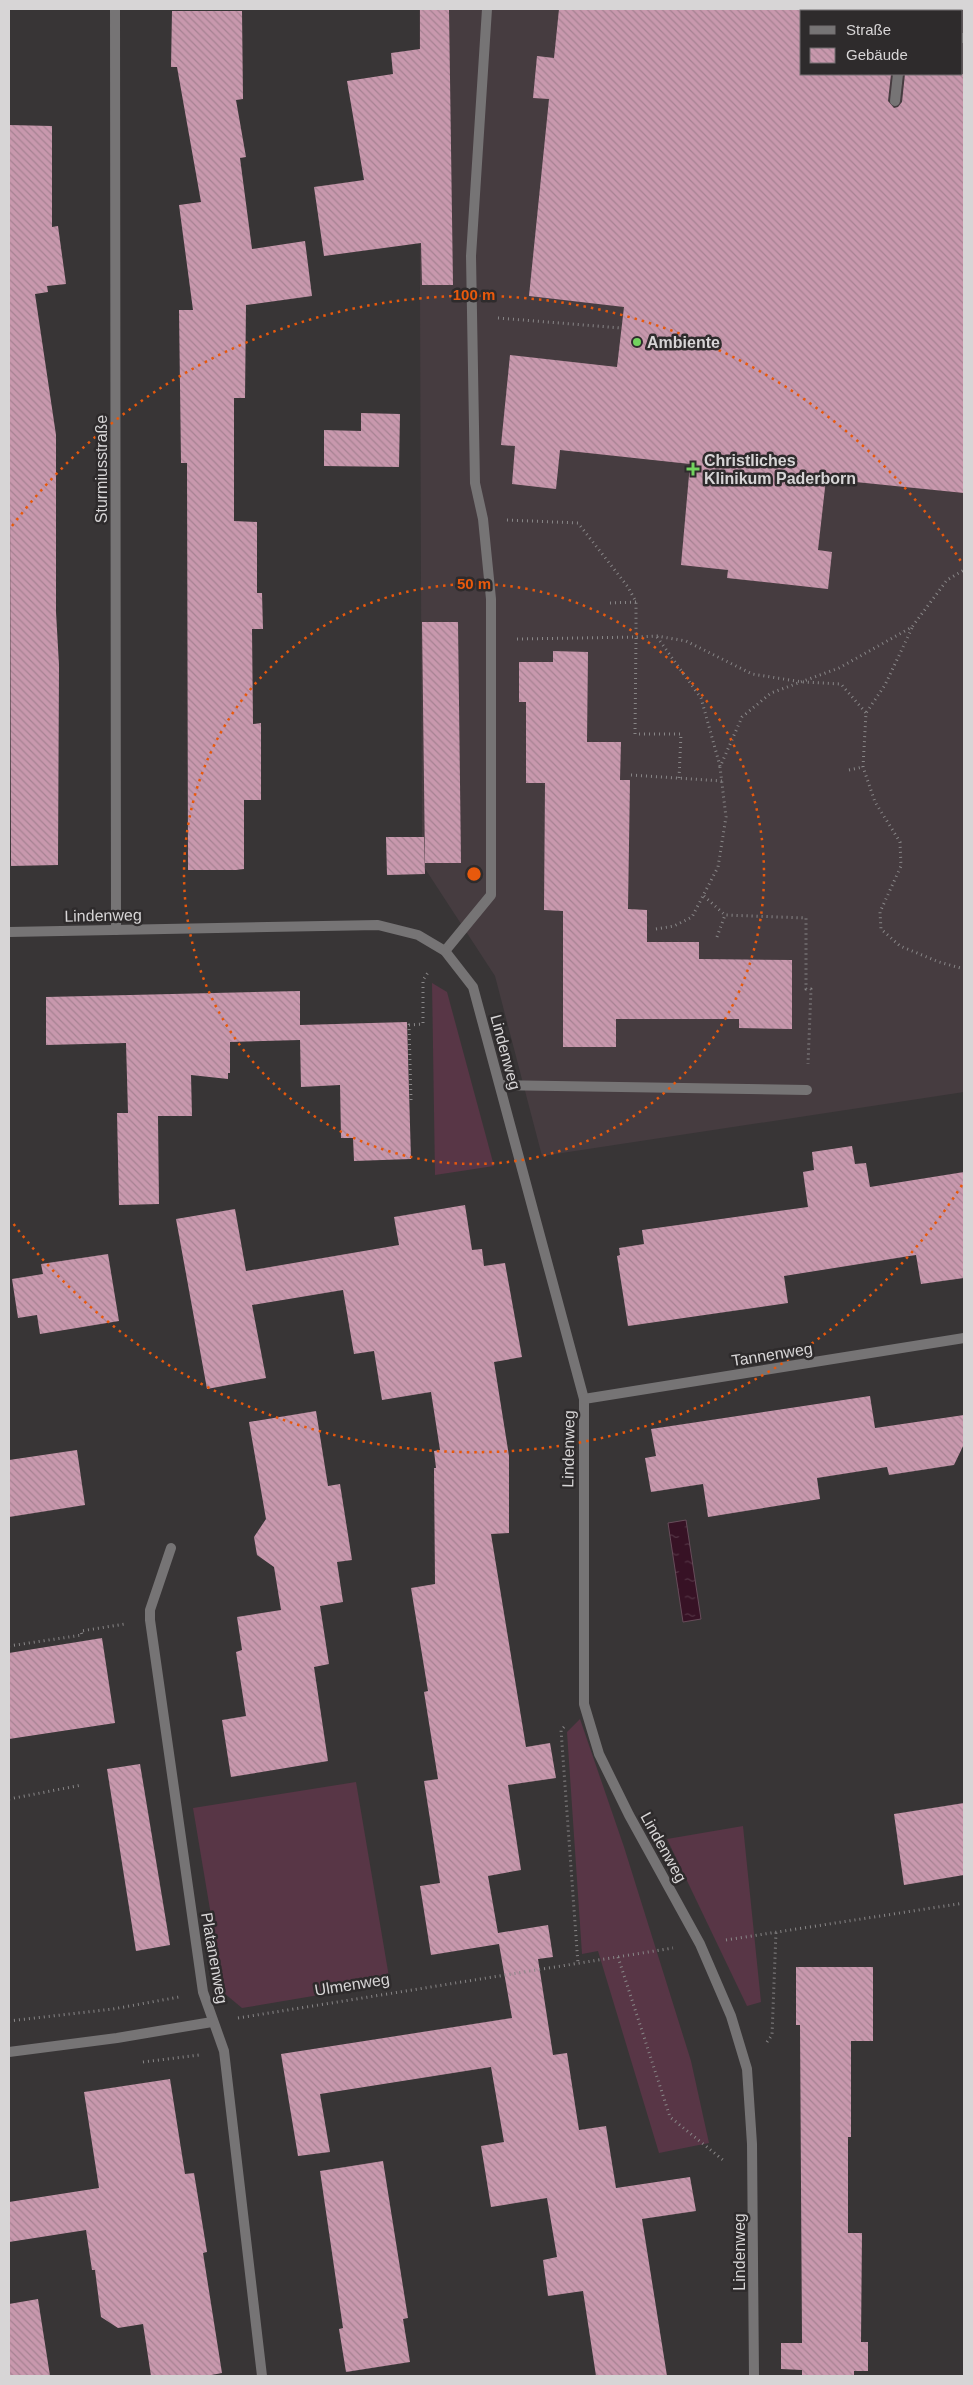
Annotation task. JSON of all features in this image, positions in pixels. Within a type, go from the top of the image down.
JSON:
[{"type":"street","name":"Sturmiusstraße","points":[[115,9],[116,930]]},
{"type":"street","points":[[445,951],[491,895],[491,599],[483,519],[475,483],[471,256],[487,9]]},
{"type":"street","points":[[895,101],[898,75]]},
{"type":"street","name":"Lindenweg","points":[[9,932],[378,925],[418,935],[445,951],[473,987],[584,1399],[584,1704],[599,1754],[629,1815],[700,1944],[731,2016],[747,2069],[753,2159],[754,2376]]},
{"type":"street","points":[[500,1085],[807,1090]]},
{"type":"street","name":"Tannenweg","points":[[584,1399],[964,1338]]},
{"type":"street","name":"Platanenweg","points":[[171,1548],[150,1610],[150,1620],[203,1992],[224,2052],[262,2376]]},
{"type":"street","points":[[9,2052],[117,2038],[212,2022]]},
{"type":"path","points":[[473,316],[621,328]]},
{"type":"path","points":[[483,519],[578,523],[628,587],[636,602],[635,734],[681,734],[679,778]]},
{"type":"path","points":[[964,570],[947,580],[912,627],[885,685],[866,713],[863,767],[875,802],[900,842],[901,866],[880,912],[881,929],[900,946],[939,962],[964,968]]},
{"type":"path","points":[[610,603],[636,602]]},
{"type":"path","points":[[720,767],[742,717],[771,693],[839,668],[912,627]]},
{"type":"path","points":[[491,639],[657,636],[686,641],[752,674],[802,682],[841,684],[866,713]]},
{"type":"path","points":[[656,929],[674,926],[692,917],[718,867],[726,817],[720,767],[701,698],[657,636]]},
{"type":"path","points":[[849,770],[863,767]]},
{"type":"path","points":[[630,775],[722,781]]},
{"type":"path","points":[[704,896],[725,915],[806,918],[806,989],[812,989],[807,1090]]},
{"type":"path","points":[[717,937],[725,915]]},
{"type":"path","points":[[411,1100],[409,1025],[422,1024],[423,980],[445,951]]},
{"type":"path","points":[[9,1646],[82,1635],[81,1631],[150,1620]]},
{"type":"path","points":[[578,1964],[561,1730],[584,1704]]},
{"type":"path","points":[[9,1799],[82,1785]]},
{"type":"path","name":"Ulmenweg","points":[[212,2022],[964,1904]]},
{"type":"path","points":[[747,2069],[772,2035],[776,1932]]},
{"type":"path","points":[[618,1957],[670,2117],[723,2160],[753,2159]]},
{"type":"path","points":[[9,2022],[113,2009],[203,1992]]},
{"type":"shaded area","name":"Christliches Klinikum Paderborn","points":[[419,9],[964,9],[964,1092],[542,1156],[495,976],[422,864]]},
{"type":"shaded area","points":[[432,983],[447,992],[494,1166],[435,1175]]},
{"type":"shaded area","points":[[580,1719],[624,1847],[691,2061],[709,2143],[659,2153],[598,1951],[582,1954],[567,1732]]},
{"type":"shaded area","points":[[356,1782],[390,1983],[242,2008],[224,1993],[193,1808]]},
{"type":"shaded area","points":[[743,1826],[761,2002],[747,2006],[667,1839]]},
{"type":"water","points":[[686,1520],[701,1619],[683,1622],[668,1523]]},
{"type":"building","points":[[420,9],[449,9],[453,285],[422,285],[421,243],[324,256],[314,187],[364,180],[347,81],[393,74],[391,53],[420,49]]},
{"type":"building","points":[[559,9],[802,9],[800,10],[800,75],[891,75],[888,101],[894,108],[898,107],[902,102],[905,75],[964,74],[964,493],[826,479],[818,550],[832,552],[828,589],[727,578],[728,570],[681,565],[690,464],[560,450],[556,489],[512,484],[515,446],[501,445],[510,355],[617,367],[624,307],[529,296],[549,99],[533,98],[537,56],[554,58]]},
{"type":"building","points":[[172,11],[242,11],[243,99],[236,100],[246,157],[240,158],[252,249],[305,241],[312,296],[246,305],[245,398],[234,398],[234,521],[257,522],[257,593],[262,593],[263,629],[252,629],[253,724],[261,723],[261,800],[244,800],[244,869],[236,870],[188,870],[187,463],[181,463],[179,310],[193,310],[179,205],[201,202],[177,67],[171,67]]},
{"type":"building","points":[[9,125],[52,126],[52,227],[58,226],[66,284],[47,286],[48,292],[35,294],[56,435],[56,612],[59,665],[58,865],[11,866]]},
{"type":"building","points":[[361,413],[400,414],[399,467],[324,466],[324,430],[361,431]]},
{"type":"building","points":[[422,622],[458,622],[461,863],[425,863]]},
{"type":"building","points":[[553,651],[588,652],[587,742],[621,742],[620,780],[630,780],[628,909],[647,910],[647,942],[699,942],[699,959],[792,960],[792,1029],[739,1028],[739,1019],[616,1019],[616,1047],[563,1047],[563,911],[544,910],[545,783],[526,783],[526,702],[519,702],[519,662],[553,662]]},
{"type":"building","points":[[386,837],[424,837],[425,874],[387,875]]},
{"type":"building","points":[[300,991],[300,1025],[407,1022],[411,1159],[354,1161],[353,1138],[341,1138],[340,1085],[301,1087],[300,1040],[230,1042],[230,1073],[228,1073],[228,1079],[191,1075],[192,1116],[158,1116],[159,1204],[119,1205],[117,1113],[128,1113],[126,1043],[46,1045],[46,997]]},
{"type":"building","points":[[852,1146],[855,1164],[866,1163],[870,1187],[964,1172],[964,1278],[921,1284],[916,1255],[784,1276],[788,1303],[628,1326],[617,1256],[620,1255],[619,1248],[644,1244],[642,1230],[808,1207],[803,1172],[814,1170],[812,1152]]},
{"type":"building","points":[[465,1205],[472,1250],[482,1249],[484,1266],[505,1263],[522,1357],[494,1362],[509,1456],[509,1533],[491,1534],[526,1747],[550,1743],[556,1778],[508,1785],[521,1870],[488,1876],[498,1933],[548,1925],[553,1957],[538,1959],[553,2055],[567,2053],[579,2130],[606,2126],[616,2188],[690,2177],[696,2211],[642,2219],[667,2376],[596,2376],[583,2291],[548,2296],[543,2260],[557,2257],[547,2198],[491,2207],[481,2146],[504,2142],[491,2067],[320,2094],[330,2152],[298,2156],[281,2054],[512,2018],[499,1944],[431,1955],[420,1886],[440,1883],[424,1781],[438,1779],[424,1692],[428,1691],[411,1588],[435,1584],[434,1468],[436,1468],[434,1451],[440,1450],[431,1392],[382,1400],[374,1351],[354,1354],[343,1290],[252,1305],[266,1378],[207,1389],[176,1219],[235,1209],[246,1271],[399,1245],[394,1217]]},
{"type":"building","points":[[108,1254],[119,1321],[40,1334],[37,1315],[18,1318],[12,1279],[43,1274],[41,1264]]},
{"type":"building","points":[[870,1396],[875,1428],[964,1415],[964,1444],[954,1465],[889,1475],[887,1467],[817,1478],[820,1499],[708,1517],[703,1484],[651,1492],[645,1458],[656,1456],[651,1429]]},
{"type":"building","points":[[316,1411],[328,1486],[340,1484],[352,1560],[337,1562],[343,1602],[320,1606],[329,1664],[314,1667],[328,1761],[231,1777],[222,1720],[246,1716],[236,1652],[242,1650],[237,1617],[281,1610],[274,1567],[257,1555],[254,1537],[266,1519],[249,1422]]},
{"type":"building","points":[[77,1450],[85,1505],[9,1517],[9,1460]]},
{"type":"building","points":[[102,1638],[115,1723],[9,1739],[9,1653]]},
{"type":"building","points":[[140,1764],[170,1945],[136,1951],[107,1769]]},
{"type":"building","points":[[964,1803],[964,1875],[904,1885],[894,1814]]},
{"type":"building","points":[[796,1967],[873,1967],[873,2041],[851,2041],[848,2233],[862,2233],[861,2342],[868,2342],[868,2371],[854,2371],[854,2376],[802,2376],[802,2370],[781,2369],[781,2343],[802,2343],[800,2025],[796,2025]]},
{"type":"building","points":[[170,2079],[185,2174],[194,2173],[207,2252],[203,2253],[222,2373],[206,2376],[151,2376],[143,2324],[118,2328],[101,2317],[95,2270],[92,2270],[86,2230],[9,2242],[9,2202],[99,2188],[84,2092]]},
{"type":"building","points":[[383,2161],[408,2318],[403,2319],[410,2362],[346,2372],[339,2329],[343,2328],[320,2171]]},
{"type":"building","points":[[38,2299],[50,2376],[9,2376],[9,2304]]},
{"type":"place","name":"Ambiente","points":[[637,342]]},
{"type":"place","name":"Christliches Klinikum Paderborn","points":[[693,469]]}]
